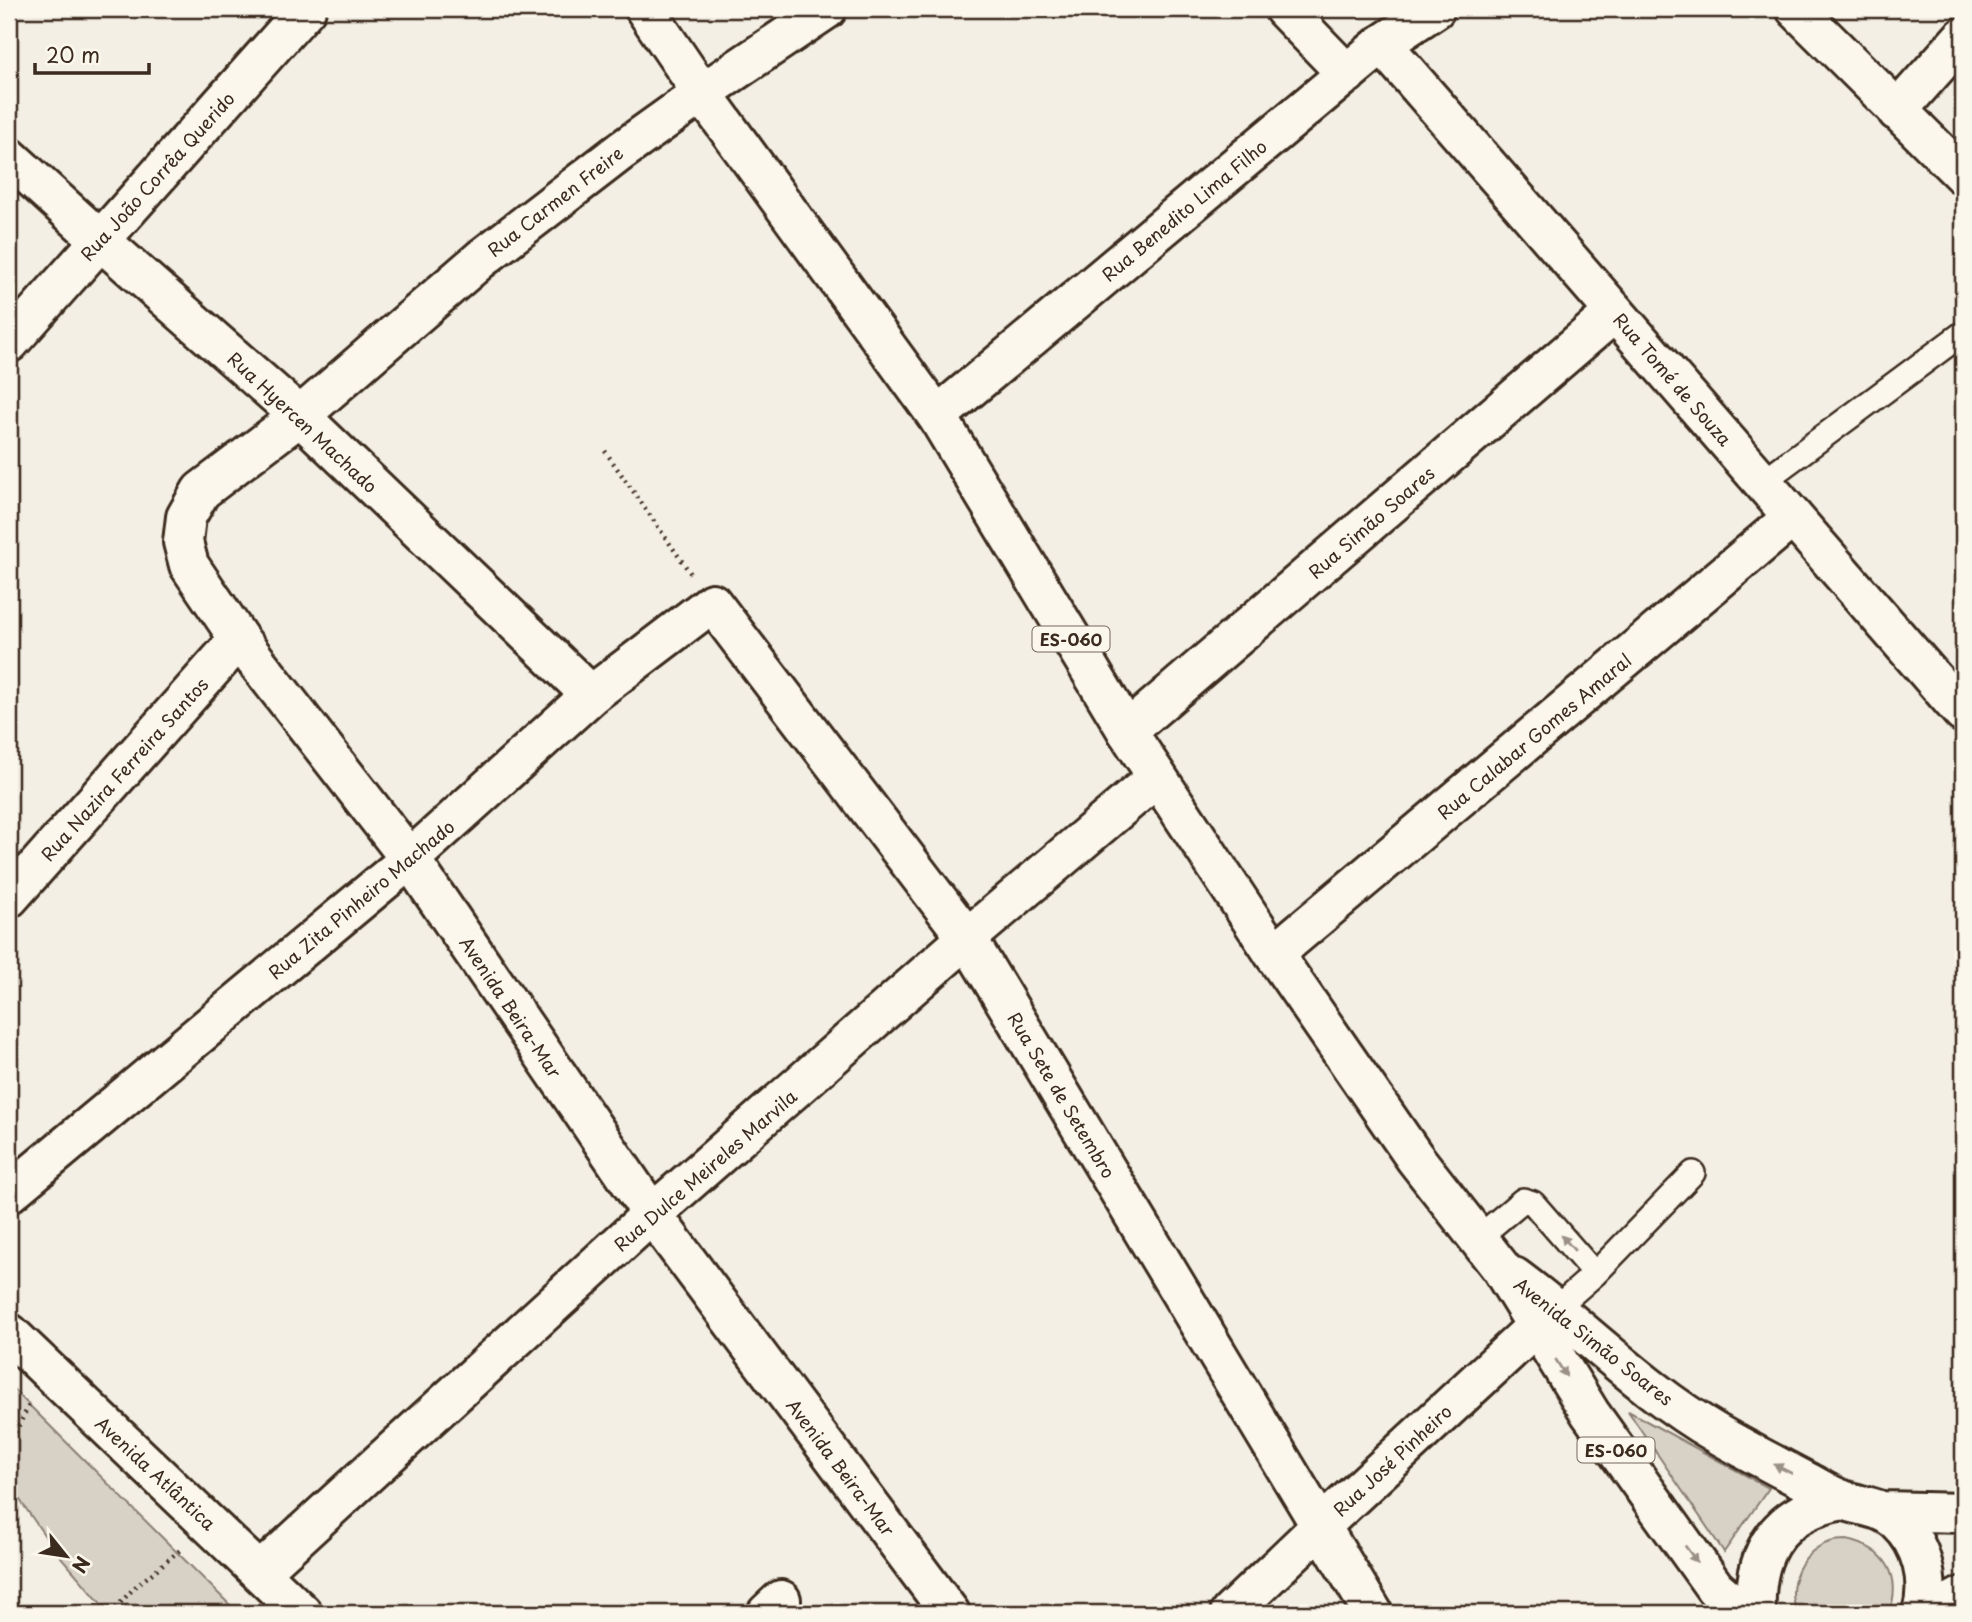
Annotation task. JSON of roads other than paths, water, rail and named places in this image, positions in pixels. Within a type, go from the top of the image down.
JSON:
[{"type":"street","name":"Rua João Corrêa Querido","points":[[9,343],[306,9]]},
{"type":"street","name":"ES-060","points":[[645,9],[702,93],[937,416],[1157,777],[1415,1158],[1489,1253]]},
{"type":"street","name":"Rua Carmen Freire","points":[[300,416],[481,259],[621,150],[827,9]]},
{"type":"street","points":[[1284,9],[1347,74]]},
{"type":"street","name":"Rua Benedito Lima Filho","points":[[937,416],[1382,44],[1436,9]]},
{"type":"street","points":[[1796,9],[1963,175]]},
{"type":"street","points":[[1898,111],[1963,37]]},
{"type":"street","name":"Rua Tomé de Souza","points":[[1382,44],[1963,713]]},
{"type":"street","name":"Rua Hyercen Machado","points":[[9,157],[300,416],[591,695]]},
{"type":"street","name":"Rua Simão Soares","points":[[1127,731],[1615,312]]},
{"type":"street","name":"Avenida Beira-Mar","points":[[300,416],[201,491],[186,517],[183,542],[189,565],[239,639],[410,859],[652,1214],[950,1613]]},
{"type":"street","name":"Rua Calabar Gomes Amaral","points":[[1275,954],[1793,517]]},
{"type":"street","name":"Rua Zita Pinheiro Machado","points":[[9,1193],[410,859],[591,695],[712,603]]},
{"type":"street","name":"Rua Sete de Setembro","points":[[712,603],[967,938],[1373,1613]]},
{"type":"street","name":"Rua Nazira Ferreira Santos","points":[[9,898],[239,639]]},
{"type":"street","name":"Rua Dulce Meireles Marvila","points":[[260,1572],[652,1214],[967,938],[1157,777]]},
{"type":"street","name":"Avenida Simão Soares","points":[[1489,1253],[1545,1317],[1713,1432],[1843,1500],[1884,1511],[1963,1513]]},
{"type":"street","name":"Rua José Pinheiro","points":[[1230,1613],[1545,1317]]},
{"type":"street","name":"Avenida Simão Soares","points":[[1545,1317],[1590,1413],[1715,1588],[1736,1606],[1754,1613],[1758,1569],[1766,1547],[1780,1528],[1798,1514],[1820,1504],[1843,1500]]},
{"type":"street","name":"Avenida Atlântica","points":[[9,1333],[302,1613]]},
{"type":"street","points":[[1884,1511],[1898,1522],[1918,1551],[1924,1567],[1926,1585],[1922,1613]]},
{"type":"street","points":[[1932,1613],[1963,1596]]},
{"type":"lane","points":[[1762,482],[1963,333]]},
{"type":"lane","points":[[1545,1317],[1595,1274],[1693,1173]]},
{"type":"lane","points":[[1489,1253],[1523,1200],[1534,1203],[1595,1274]]}]
